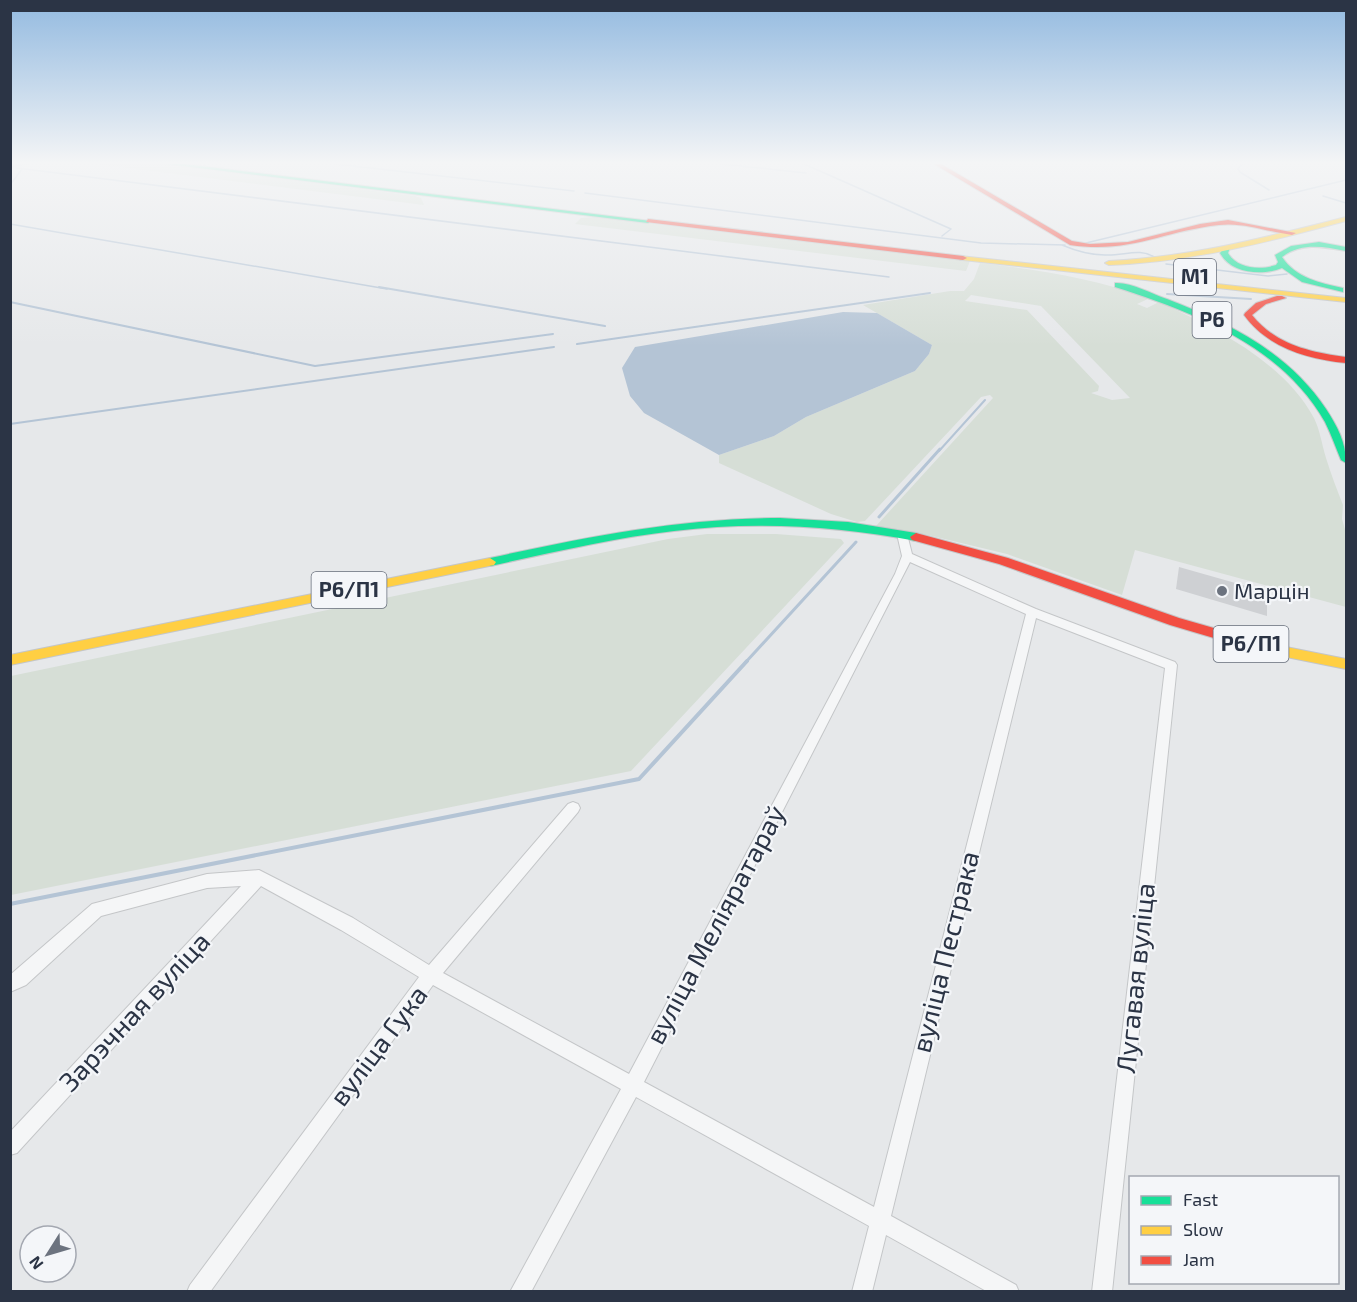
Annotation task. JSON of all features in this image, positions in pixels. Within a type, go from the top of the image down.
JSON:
[{"type":"main road","name":"М1","points":[[687,225],[1347,300]]},
{"type":"main road","name":"М1","points":[[728,225],[1347,293]]},
{"type":"main road","points":[[1039,225],[1058,236],[1087,248],[1105,249],[1211,225]]},
{"type":"main road","points":[[1244,225],[1292,233]]},
{"type":"main road","points":[[1043,259],[1132,264],[1174,260],[1227,250],[1325,225]]},
{"type":"main road","points":[[1256,228],[1265,234],[1264,241]]},
{"type":"main road","points":[[1347,244],[1287,249],[1278,257],[1281,264],[1305,279],[1347,293]]},
{"type":"main road","points":[[1319,245],[1347,249]]},
{"type":"main road","points":[[1227,250],[1224,253],[1227,259],[1247,268],[1270,270],[1281,264]]},
{"type":"main road","name":"Р6","points":[[1021,264],[1107,282],[1154,296],[1214,321],[1256,345],[1286,367],[1316,398],[1336,428],[1347,460]]},
{"type":"main road","name":"Р6","points":[[1326,298],[1277,298],[1254,307],[1248,315],[1260,330],[1288,346],[1311,355],[1347,360]]},
{"type":"main road","name":"Р6/П1","points":[[10,660],[689,523],[727,521],[813,523],[902,534],[985,555],[1224,637],[1262,648],[1347,664]]},
{"type":"street","points":[[902,534],[907,556],[1032,612]]},
{"type":"street","name":"вуліца Меліяратараў","points":[[520,1292],[632,1086],[900,574],[907,556]]},
{"type":"street","name":"Лугавая вуліца","points":[[1032,612],[1171,665],[1102,1292]]},
{"type":"street","name":"вуліца Пестрака","points":[[862,1292],[1032,612]]},
{"type":"street","name":"вуліца Гука","points":[[196,1292],[431,975],[573,808]]},
{"type":"street","points":[[10,984],[20,979],[97,909],[207,881],[259,878],[347,924],[431,975],[1009,1292]]},
{"type":"street","name":"Зарэчная вуліца","points":[[10,1146],[259,878]]},
{"type":"shaded area","points":[[581,225],[660,225],[970,261],[966,271]]},
{"type":"shaded area","points":[[980,263],[1066,276],[1150,298],[1137,304],[1147,308],[1159,302],[1202,323],[1246,348],[1285,379],[1314,418],[1343,505],[1342,519],[1346,533],[1346,607],[1135,550],[1122,595],[1007,554],[928,535],[876,526],[993,398],[990,395],[981,397],[865,521],[857,522],[831,514],[719,463],[719,455],[774,436],[806,417],[915,371],[929,354],[932,345],[863,305],[950,291],[964,291],[974,279]],"holes":[[[971,295],[1041,306],[1130,398],[1112,400],[1091,393],[1098,391],[1099,386],[1027,310],[965,301]]]},
{"type":"shaded area","points":[[707,534],[776,534],[841,539],[844,543],[631,771],[11,895],[11,676],[668,539]]},
{"type":"water","points":[[843,312],[877,313],[932,345],[929,354],[915,371],[806,417],[774,436],[719,455],[644,413],[630,396],[622,368],[635,347]]},
{"type":"building","name":"Марцін","points":[[1179,567],[1267,592],[1267,616],[1176,589]]},
{"type":"waterway","points":[[14,225],[387,289]]},
{"type":"waterway","points":[[471,225],[889,277]]},
{"type":"waterway","points":[[837,225],[981,243],[1065,245]]},
{"type":"waterway","points":[[941,225],[951,229],[942,236]]},
{"type":"waterway","points":[[1086,243],[1161,225]]},
{"type":"waterway","points":[[1062,245],[1094,254],[1112,255],[1138,252],[1156,258]]},
{"type":"waterway","points":[[1166,264],[1268,276],[1287,274]]},
{"type":"waterway","points":[[379,287],[605,326]]},
{"type":"waterway","points":[[577,344],[930,293]]},
{"type":"waterway","points":[[1167,294],[1251,299]]},
{"type":"waterway","points":[[10,302],[315,366],[553,334]]},
{"type":"waterway","points":[[10,424],[554,347]]},
{"type":"waterway","points":[[939,451],[985,400]]},
{"type":"waterway","points":[[879,517],[940,449]]},
{"type":"waterway","points":[[745,663],[856,542]]},
{"type":"waterway","points":[[10,904],[639,779],[747,661]]},
{"type":"traffic: fast","points":[[1340,290],[1297,276],[1283,265],[1278,257],[1293,247],[1310,244],[1346,249]]},
{"type":"traffic: fast","points":[[1227,250],[1224,253],[1227,259],[1246,268],[1266,270],[1279,267],[1281,263]]},
{"type":"traffic: fast","points":[[1118,285],[1224,326],[1256,344],[1285,366],[1310,392],[1331,423],[1346,460]]},
{"type":"traffic: fast","points":[[490,562],[623,534],[711,523],[814,523],[916,537]]},
{"type":"traffic: slow","points":[[1109,263],[1170,259],[1229,249],[1324,225]]},
{"type":"traffic: slow","points":[[963,258],[1346,300]]},
{"type":"traffic: slow","points":[[10,660],[490,562]]},
{"type":"traffic: slow","points":[[1261,647],[1346,664]]},
{"type":"traffic: jam","points":[[680,225],[963,258]]},
{"type":"traffic: jam","points":[[1039,225],[1070,243],[1090,246],[1128,244],[1208,225]]},
{"type":"traffic: jam","points":[[1250,225],[1292,233]]},
{"type":"traffic: jam","points":[[1282,298],[1263,303],[1248,315],[1267,335],[1291,348],[1319,356],[1346,360]]},
{"type":"traffic: jam","points":[[916,537],[1004,561],[1174,621],[1261,647]]},
{"type":"place","name":"Марцін","points":[[1222,591]]}]
